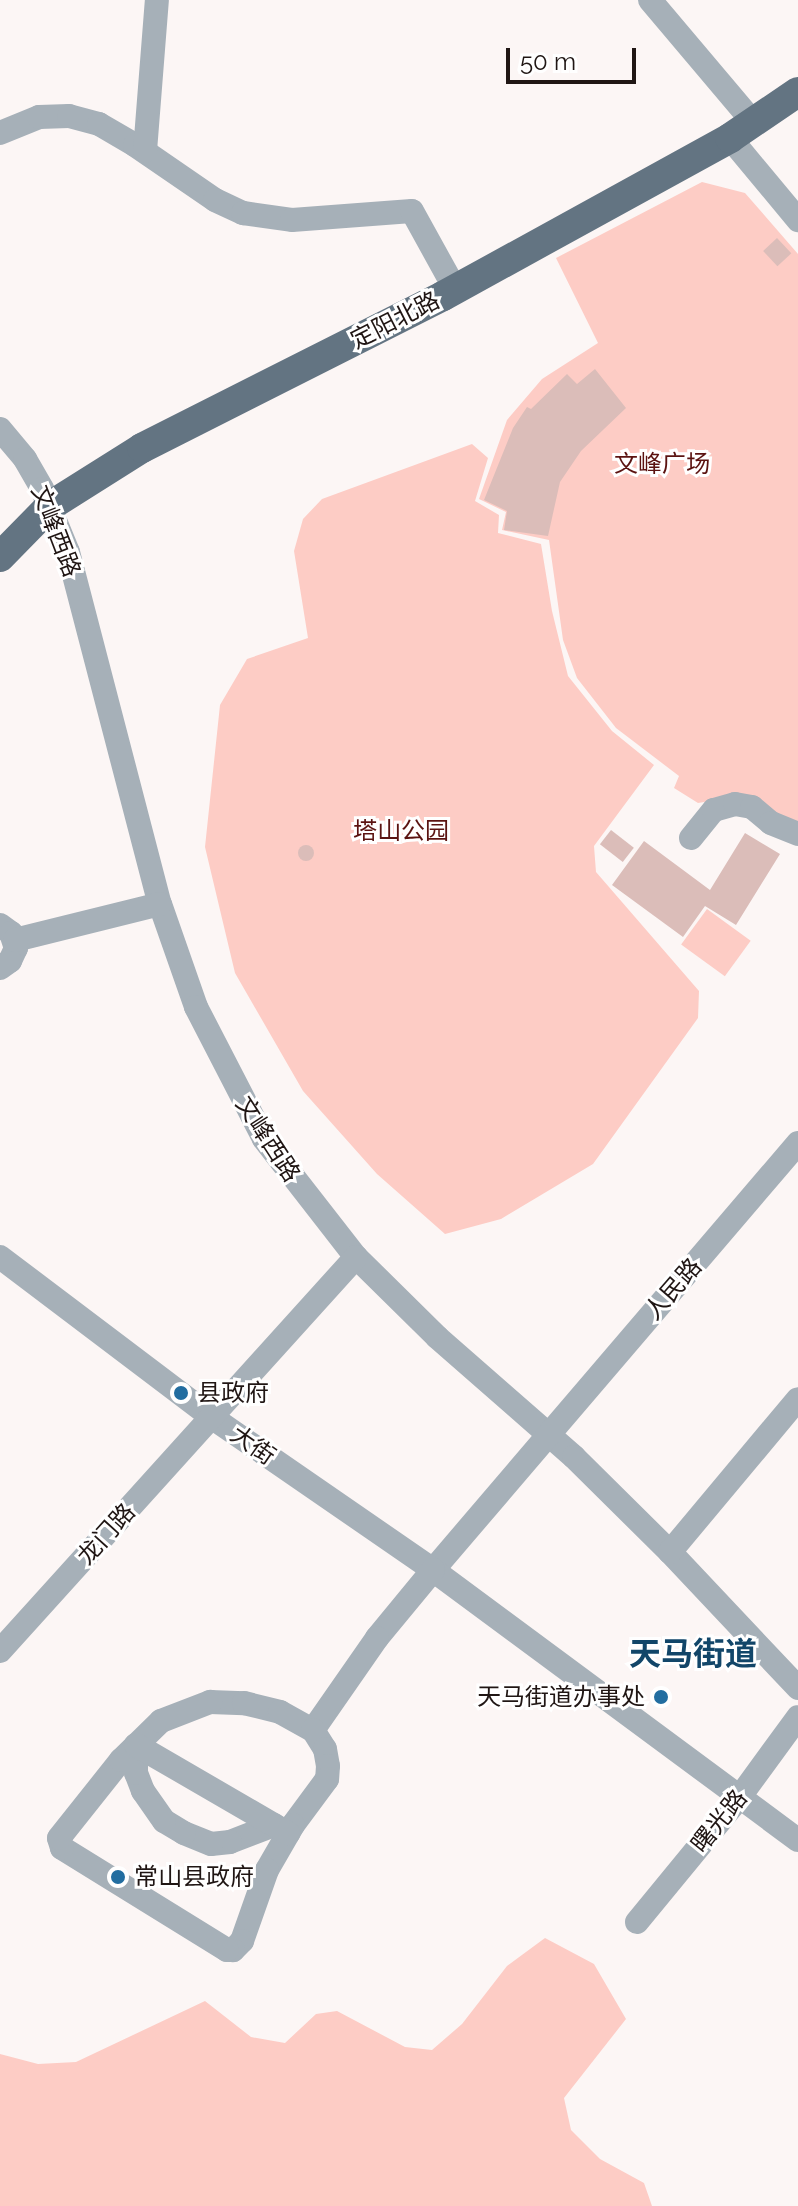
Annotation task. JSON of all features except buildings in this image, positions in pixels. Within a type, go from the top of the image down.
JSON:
[{"type":"main road","name":"定阳北路","points":[[0,557],[50,506],[142,448],[455,289],[742,130],[798,92]]},
{"type":"street","points":[[145,151],[157,0]]},
{"type":"street","points":[[650,0],[742,130],[798,220]]},
{"type":"street","points":[[0,133],[39,117],[69,116],[99,124],[145,151],[215,200],[243,213],[292,220],[412,211],[455,289]]},
{"type":"street","name":"文峰西路","points":[[0,429],[25,459],[50,506],[68,552],[160,904],[196,1007],[235,1088],[264,1139],[356,1257],[437,1337],[548,1435],[670,1552],[798,1688]]},
{"type":"street","points":[[691,838],[714,810],[735,804],[752,807],[771,823],[798,834]]},
{"type":"street","points":[[0,968],[14,955],[7,932],[160,904]]},
{"type":"street","name":"人民路","points":[[313,1730],[377,1638],[433,1570],[798,1143]]},
{"type":"street","name":"大街","points":[[0,1257],[210,1416],[433,1570],[798,1840]]},
{"type":"street","name":"龙门路","points":[[0,1651],[356,1257]]},
{"type":"street","points":[[670,1552],[798,1399]]},
{"type":"street","points":[[210,1702],[244,1703],[280,1712],[313,1730],[325,1749],[327,1779],[281,1829],[242,1941],[233,1950],[227,1950],[59,1843],[59,1838],[136,1745],[161,1721],[210,1702]]},
{"type":"street","name":"曙光路","points":[[637,1922],[739,1798],[798,1717]]},
{"type":"street","points":[[136,1745],[281,1829]]},
{"type":"street","points":[[136,1745],[136,1773],[143,1791],[164,1821],[184,1833],[211,1844],[281,1829]]},
{"type":"green space","name":"文峰广场","points":[[702,182],[745,193],[798,254],[798,824],[788,822],[748,795],[698,803],[674,788],[679,776],[616,728],[577,678],[563,640],[549,540],[502,530],[506,512],[479,499],[507,420],[542,379],[598,343],[556,258]]},
{"type":"green space","name":"塔山公园","points":[[472,444],[488,458],[475,501],[499,515],[498,533],[541,544],[552,611],[568,676],[612,731],[654,765],[594,846],[596,872],[699,991],[698,1018],[593,1164],[501,1219],[445,1234],[377,1174],[303,1091],[235,973],[205,847],[220,705],[247,659],[308,638],[294,551],[303,519],[322,499]]},
{"type":"green space","points":[[707,909],[751,941],[725,976],[681,945]]},
{"type":"green space","points":[[545,1938],[594,1964],[626,2019],[564,2098],[571,2130],[600,2159],[644,2183],[652,2206],[0,2206],[0,2054],[38,2064],[76,2062],[205,2001],[251,2037],[285,2043],[316,2014],[337,2011],[405,2047],[432,2050],[462,2024],[507,1966]]},
{"type":"place","name":"县政府","points":[[181,1393]]},
{"type":"place","name":"天马街道办事处","points":[[661,1697]]},
{"type":"place","name":"常山县政府","points":[[118,1877]]},
{"type":"district","name":"天马街道","points":[[693,1654]]}]
